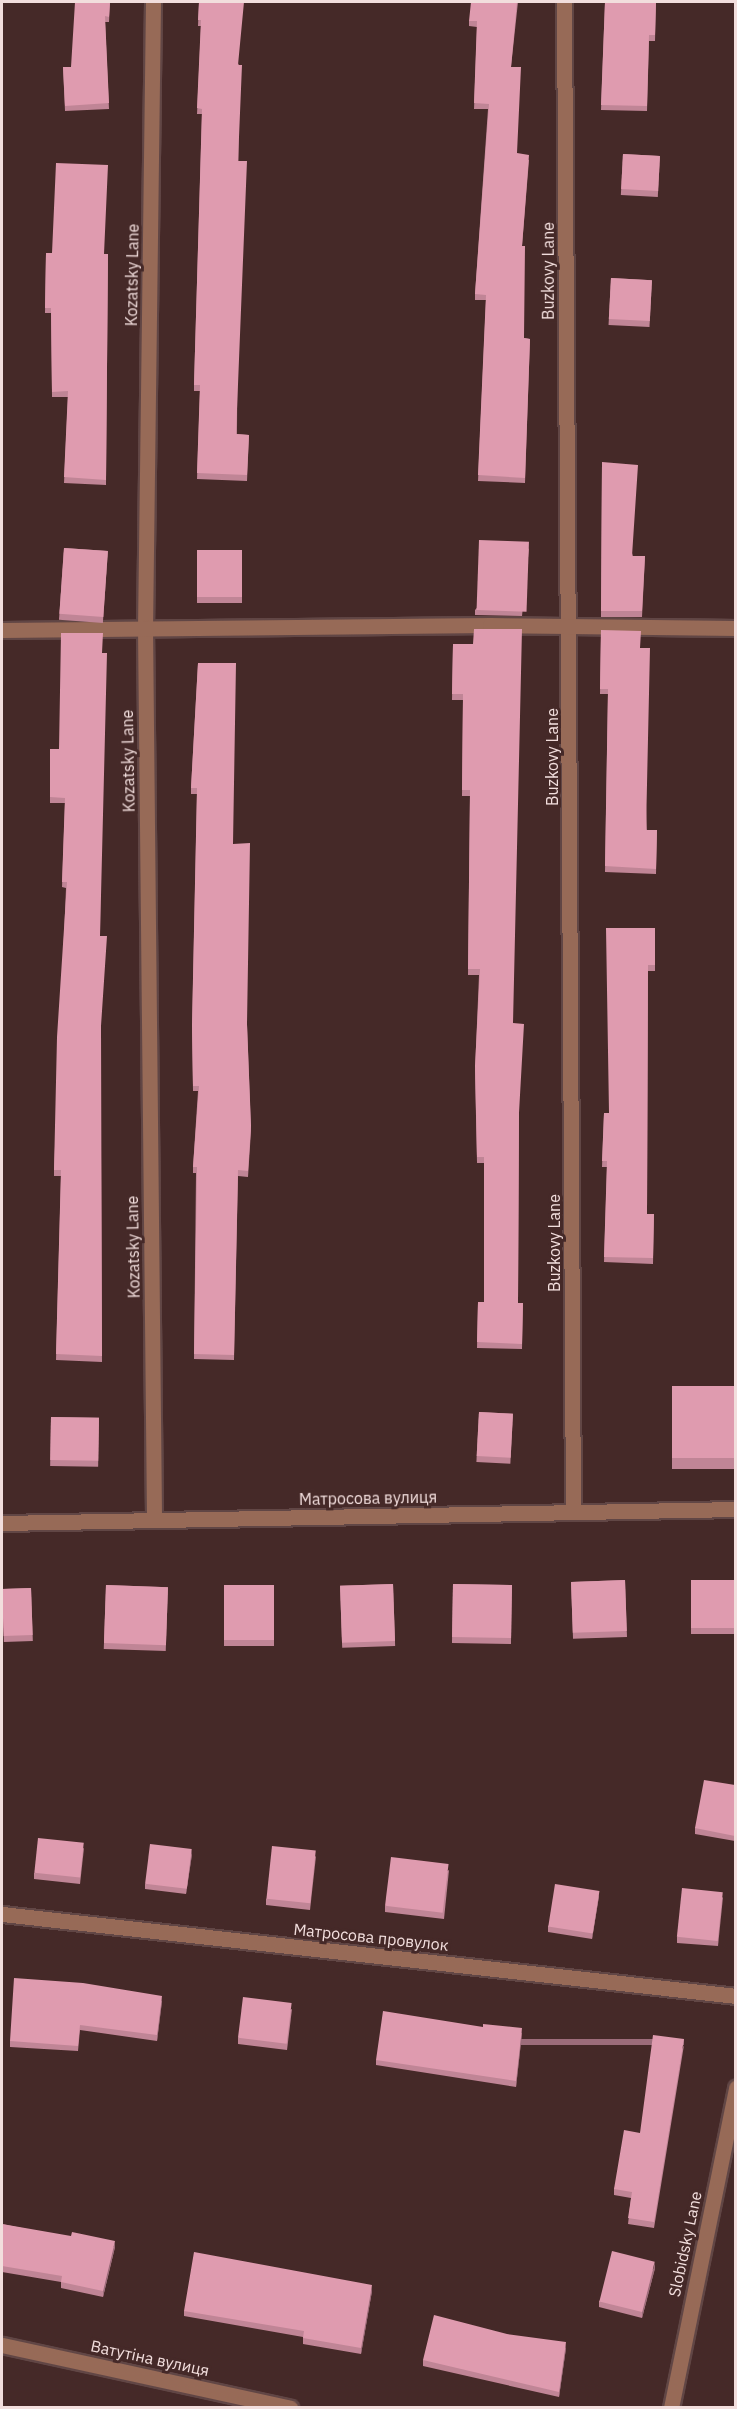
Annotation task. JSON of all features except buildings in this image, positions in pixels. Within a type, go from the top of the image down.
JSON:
[{"type":"street","name":"Kozatsky Lane","points":[[153,2],[145,627],[154,1520]]},
{"type":"street","name":"Buzkovy Lane","points":[[564,2],[573,1512]]},
{"type":"street","points":[[2,630],[145,627],[735,628]]},
{"type":"street","name":"Матросова вулиця","points":[[2,1523],[735,1509]]},
{"type":"street","name":"Матросова провулок","points":[[2,1914],[735,1996]]},
{"type":"street","name":"Slobidsky Lane","points":[[670,2408],[735,2088]]},
{"type":"street","name":"Ватутіна вулиця","points":[[2,2345],[290,2408]]}]
